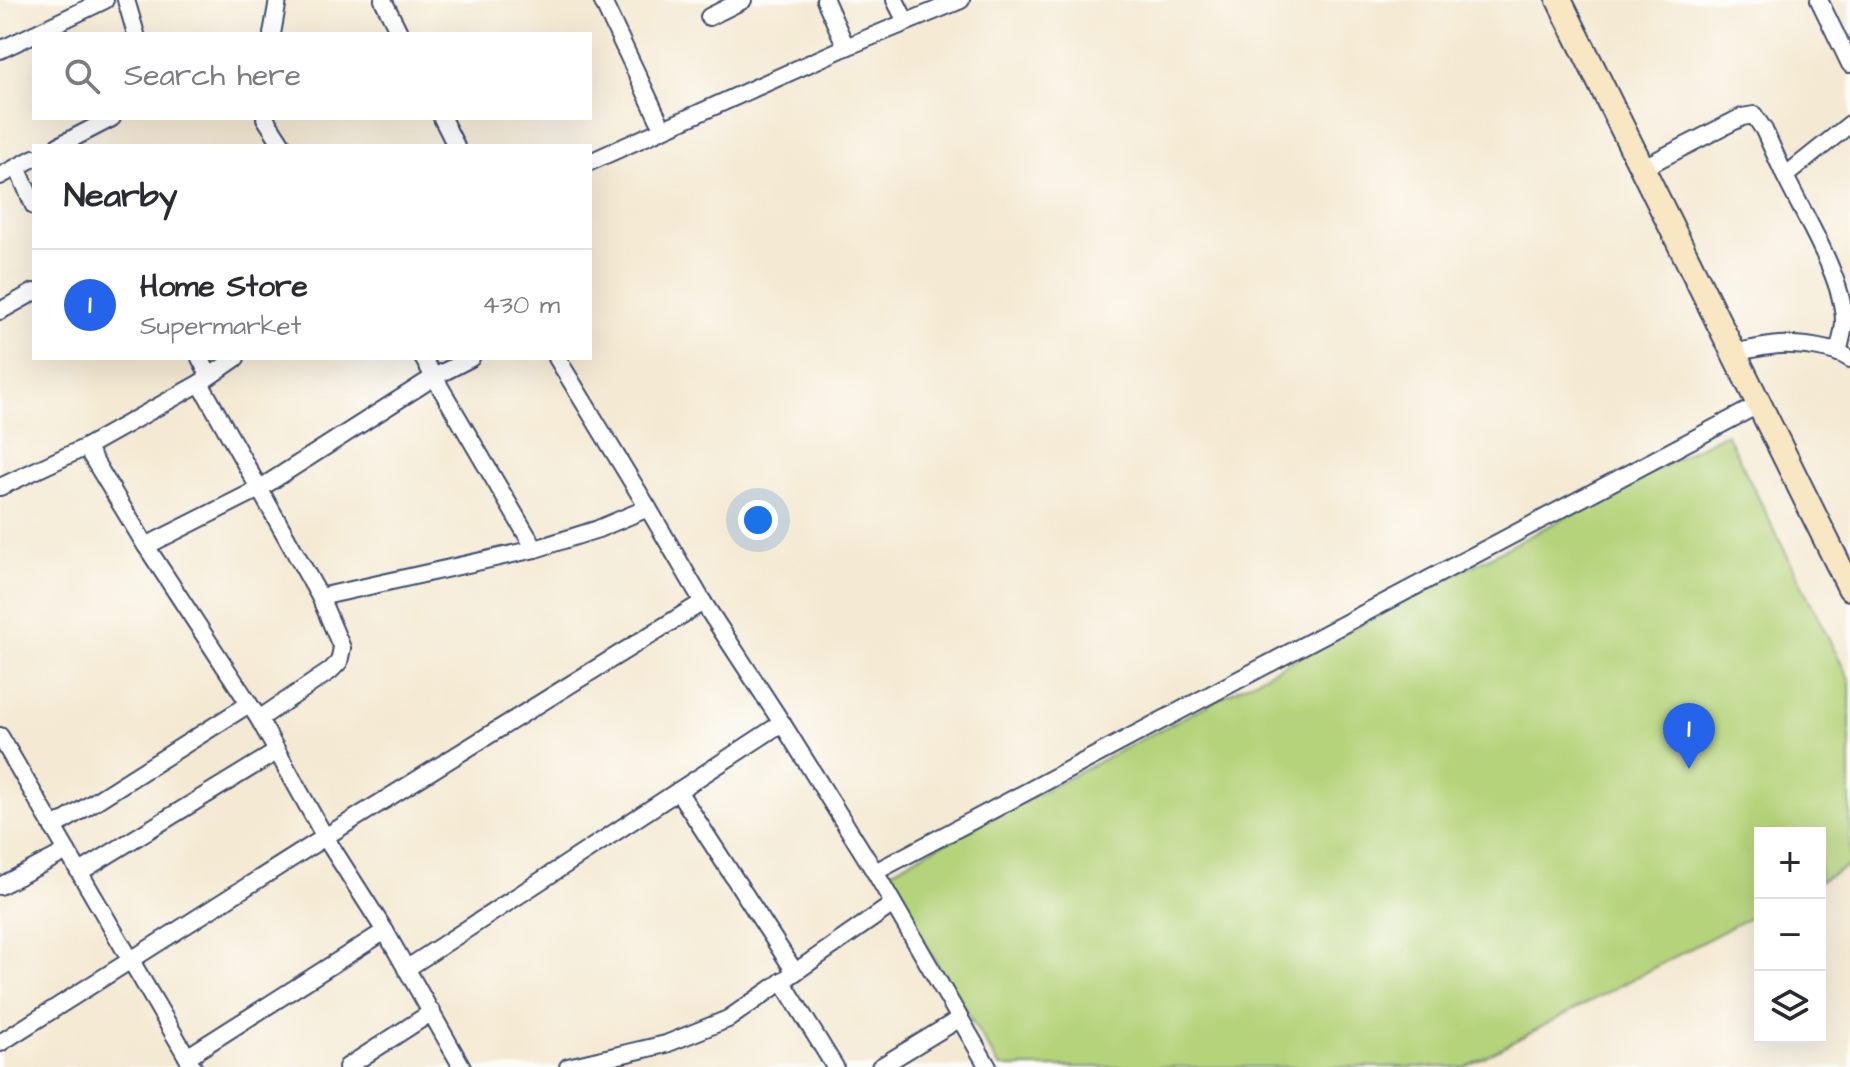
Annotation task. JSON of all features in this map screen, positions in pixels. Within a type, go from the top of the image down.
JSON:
[{"type":"main road","points":[[1559,0],[1850,588]]},
{"type":"street","points":[[38,32],[105,0]]},
{"type":"street","points":[[126,0],[135,32]]},
{"type":"street","points":[[272,32],[278,0]]},
{"type":"street","points":[[383,0],[399,32]]},
{"type":"street","points":[[602,0],[663,129]]},
{"type":"street","points":[[709,17],[743,0]]},
{"type":"street","points":[[825,0],[846,47]]},
{"type":"street","points":[[895,0],[906,22]]},
{"type":"street","points":[[592,161],[846,47],[961,0]]},
{"type":"street","points":[[1819,0],[1850,64]]},
{"type":"street","points":[[0,50],[32,35]]},
{"type":"street","points":[[1642,168],[1742,117],[1754,115],[1764,130],[1824,254],[1841,300],[1844,356],[1823,349],[1779,345],[1733,353]]},
{"type":"street","points":[[62,144],[108,120]]},
{"type":"street","points":[[266,120],[282,144]]},
{"type":"street","points":[[443,120],[455,144]]},
{"type":"street","points":[[1785,176],[1850,124]]},
{"type":"street","points":[[0,176],[32,159]]},
{"type":"street","points":[[17,167],[32,201]]},
{"type":"street","points":[[0,311],[32,293]]},
{"type":"street","points":[[200,360],[204,379],[259,489],[320,597],[342,648],[339,662],[330,671],[259,719]]},
{"type":"street","points":[[0,487],[86,447],[233,360]]},
{"type":"street","points":[[424,360],[535,549]]},
{"type":"street","points":[[146,546],[259,489],[434,377],[467,360]]},
{"type":"street","points":[[558,360],[703,602],[875,872],[988,1067]]},
{"type":"street","points":[[875,872],[1758,405]]},
{"type":"street","points":[[86,447],[146,546],[259,719],[325,837],[385,931],[462,1067]]},
{"type":"street","points":[[320,597],[535,549],[598,529],[648,508]]},
{"type":"street","points":[[0,1043],[703,602]]},
{"type":"street","points":[[53,828],[249,704]]},
{"type":"street","points":[[406,969],[782,723]]},
{"type":"street","points":[[0,736],[190,1062],[385,931]]},
{"type":"street","points":[[80,872],[276,752]]},
{"type":"street","points":[[678,791],[788,977],[835,1067]]},
{"type":"street","points":[[0,886],[67,851]]},
{"type":"street","points":[[568,1067],[666,1044],[728,1019],[893,904]]},
{"type":"street","points":[[347,1067],[432,1012]]},
{"type":"street","points":[[880,1067],[959,1019]]},
{"type":"green space","points":[[1726,433],[1850,681],[1850,865],[1826,878],[1826,827],[1754,827],[1754,915],[1465,1067],[1000,1067],[883,875]]},
{"type":"place","name":"Home Store","points":[[1689,769]]}]
